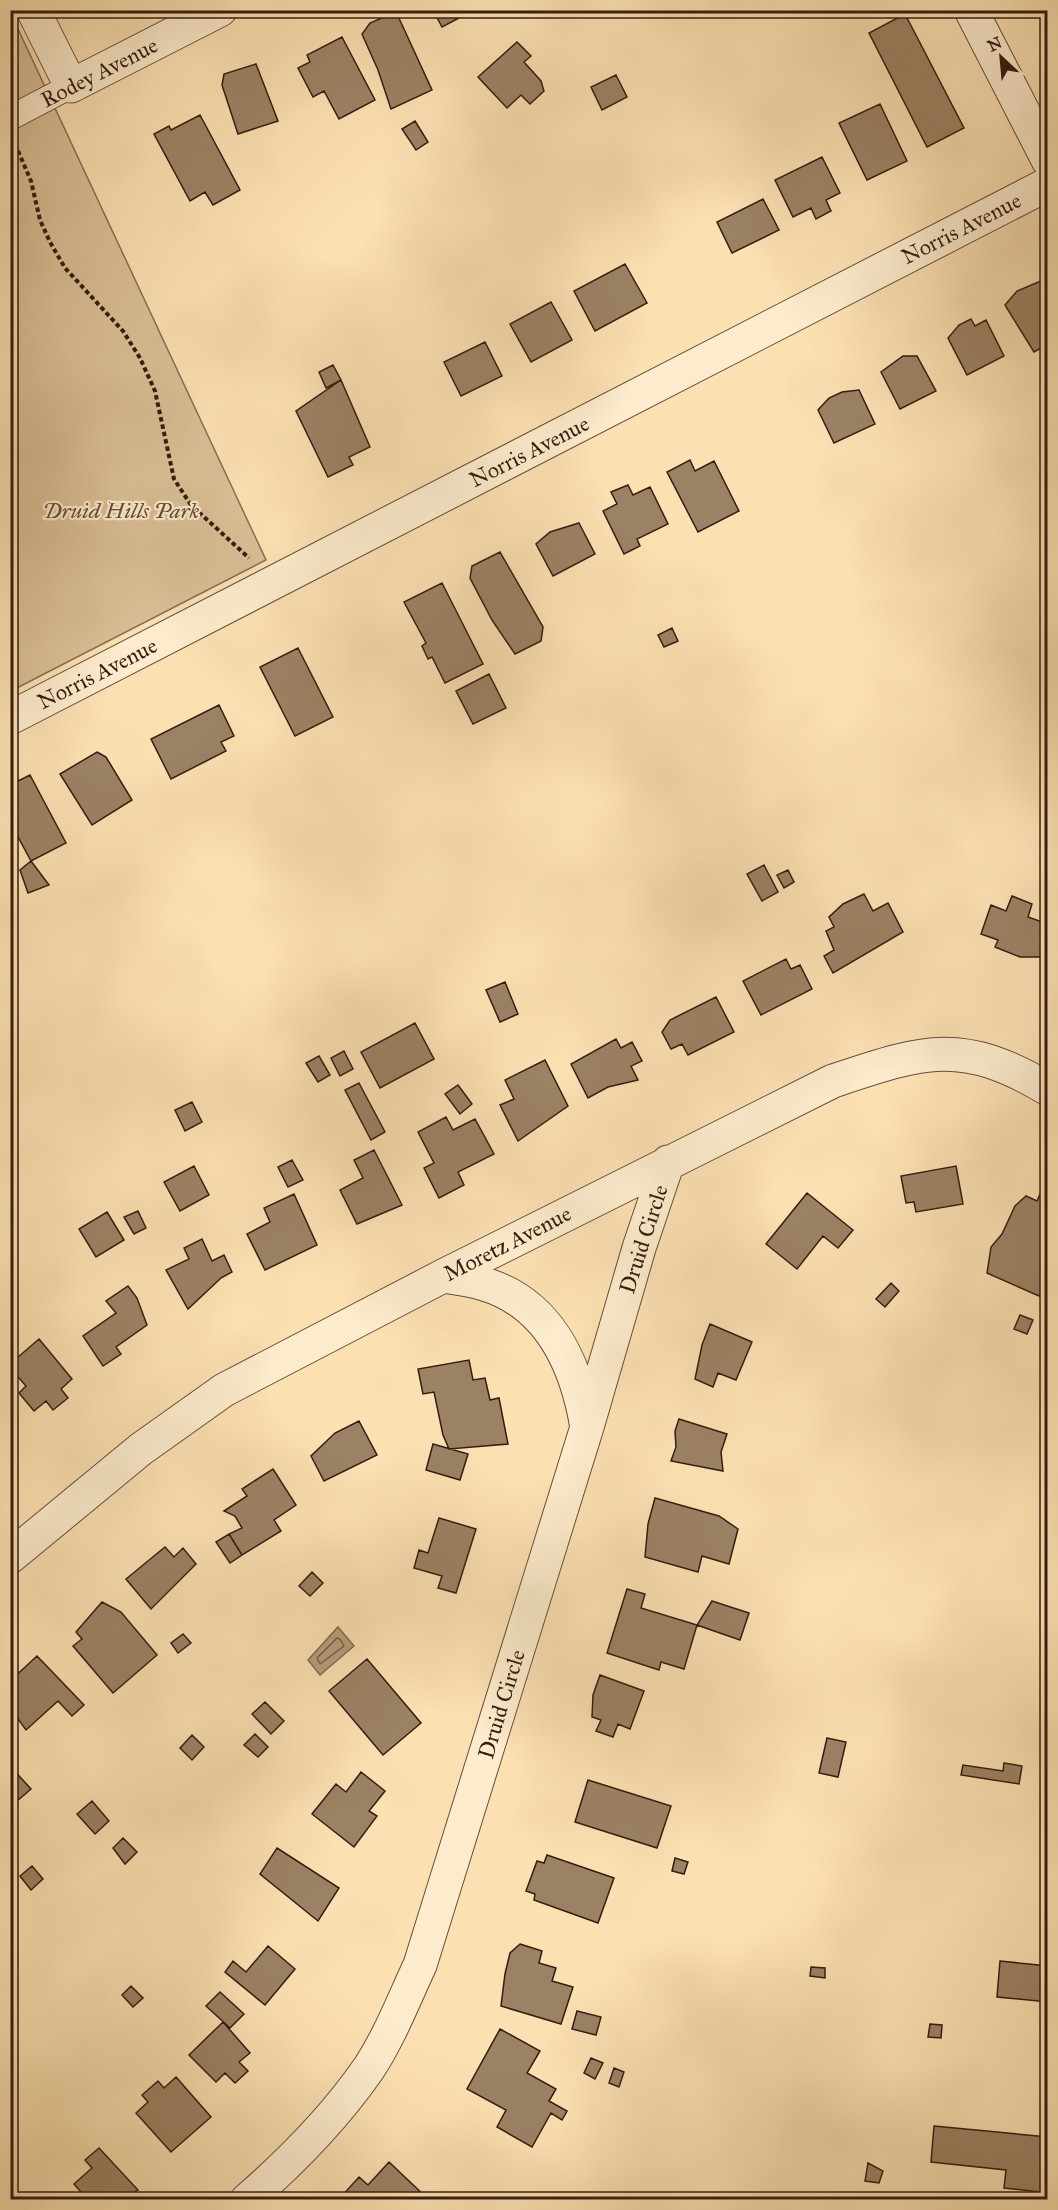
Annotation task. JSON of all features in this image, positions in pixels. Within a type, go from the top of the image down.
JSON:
[{"type":"street","points":[[33,10],[71,86]]},
{"type":"street","name":"Rodey Avenue","points":[[10,118],[220,10]]},
{"type":"street","points":[[971,10],[1047,160]]},
{"type":"street","name":"Norris Avenue","points":[[10,718],[1047,184]]},
{"type":"street","name":"Moretz Avenue","points":[[10,1557],[141,1449],[224,1390],[443,1276],[833,1081],[888,1062],[932,1053],[966,1054],[998,1063],[1047,1089]]},
{"type":"street","name":"Druid Circle","points":[[248,2199],[321,2129],[364,2073],[389,2034],[420,1965],[587,1427],[639,1248],[668,1162]]},
{"type":"street","points":[[443,1276],[485,1284],[516,1298],[543,1321],[566,1353],[579,1387],[587,1427]]},
{"type":"path","points":[[11,135],[23,158],[40,220],[65,268],[97,298],[123,331],[140,358],[154,391],[174,479],[191,505],[256,564]]},
{"type":"green space","name":"Druid Hills Park","points":[[11,14],[266,560],[11,691]]},
{"type":"water","points":[[338,1627],[354,1646],[320,1675],[308,1660]]},
{"type":"building","points":[[433,10],[474,10],[442,27]]},
{"type":"building","points":[[1048,10],[1048,30],[1038,13]]},
{"type":"building","points":[[905,14],[964,128],[927,147],[869,33]]},
{"type":"building","points":[[398,16],[432,90],[391,109],[378,70],[362,34],[370,23],[384,17]]},
{"type":"building","points":[[342,37],[375,100],[339,119],[324,91],[313,97],[298,68],[310,62],[307,55]]},
{"type":"building","points":[[517,42],[531,56],[524,62],[541,81],[544,91],[530,104],[521,95],[507,108],[478,77]]},
{"type":"building","points":[[256,64],[278,121],[238,134],[222,85],[224,74]]},
{"type":"building","points":[[616,75],[627,97],[602,110],[591,87]]},
{"type":"building","points":[[880,104],[907,161],[867,180],[839,123]]},
{"type":"building","points":[[200,115],[240,190],[213,205],[205,192],[190,201],[154,134],[169,126],[171,130]]},
{"type":"building","points":[[415,121],[428,142],[416,150],[402,129]]},
{"type":"building","points":[[822,157],[840,193],[826,200],[831,211],[816,219],[811,208],[793,217],[775,180]]},
{"type":"building","points":[[763,199],[779,230],[732,253],[717,222]]},
{"type":"building","points":[[625,264],[647,303],[595,331],[574,291]]},
{"type":"building","points":[[1048,278],[1048,344],[1034,352],[1005,305],[1017,291]]},
{"type":"building","points":[[551,302],[572,340],[531,362],[510,324]]},
{"type":"building","points":[[971,319],[975,326],[986,320],[1004,356],[967,375],[948,338],[959,325]]},
{"type":"building","points":[[485,342],[502,376],[461,396],[444,362]]},
{"type":"building","points":[[903,356],[917,356],[936,391],[900,409],[881,372]]},
{"type":"building","points":[[333,365],[341,380],[326,388],[319,372]]},
{"type":"building","points":[[341,380],[370,447],[349,457],[353,465],[328,477],[296,411]]},
{"type":"building","points":[[859,390],[875,424],[834,443],[818,410],[829,398],[842,392]]},
{"type":"building","points":[[690,460],[695,471],[714,461],[739,511],[698,532],[667,472]]},
{"type":"building","points":[[628,485],[633,495],[650,487],[668,524],[637,539],[640,546],[624,554],[603,511],[617,504],[611,492]]},
{"type":"building","points":[[579,523],[595,554],[553,576],[536,544],[550,532]]},
{"type":"building","points":[[500,552],[543,627],[541,641],[515,654],[492,620],[470,578],[472,566]]},
{"type":"building","points":[[442,583],[483,664],[445,683],[432,657],[428,659],[422,646],[426,643],[404,602]]},
{"type":"building","points":[[672,628],[678,641],[664,647],[658,635]]},
{"type":"building","points":[[298,648],[333,717],[295,736],[260,667]]},
{"type":"building","points":[[489,674],[506,708],[473,724],[456,691]]},
{"type":"building","points":[[219,705],[234,736],[221,742],[226,751],[171,779],[151,739]]},
{"type":"building","points":[[97,752],[106,757],[132,800],[92,825],[60,774]]},
{"type":"building","points":[[30,775],[66,843],[31,861],[10,822],[10,785]]},
{"type":"building","points":[[31,861],[49,885],[28,893],[20,870]]},
{"type":"building","points":[[764,865],[778,892],[762,901],[747,874]]},
{"type":"building","points":[[788,870],[794,882],[784,888],[777,875]]},
{"type":"building","points":[[864,894],[873,911],[888,903],[903,932],[833,973],[824,956],[834,950],[826,931],[834,927],[829,917],[843,904]]},
{"type":"building","points":[[1012,896],[1032,904],[1028,917],[1048,924],[1048,957],[1020,957],[995,947],[998,940],[981,934],[991,905],[1006,911]]},
{"type":"building","points":[[786,959],[791,969],[800,965],[812,989],[761,1015],[743,981]]},
{"type":"building","points":[[505,982],[518,1014],[500,1022],[486,990]]},
{"type":"building","points":[[716,997],[734,1032],[688,1055],[682,1044],[671,1049],[662,1032],[670,1020]]},
{"type":"building","points":[[415,1023],[434,1059],[380,1088],[361,1052]]},
{"type":"building","points":[[616,1039],[621,1048],[632,1042],[642,1061],[631,1066],[638,1080],[608,1087],[588,1098],[571,1064]]},
{"type":"building","points":[[344,1051],[353,1069],[340,1076],[331,1058]]},
{"type":"building","points":[[319,1056],[330,1075],[318,1082],[306,1063]]},
{"type":"building","points":[[545,1060],[568,1106],[518,1141],[500,1105],[514,1099],[505,1080]]},
{"type":"building","points":[[359,1083],[385,1132],[371,1140],[345,1090]]},
{"type":"building","points":[[458,1085],[472,1104],[460,1114],[445,1094]]},
{"type":"building","points":[[192,1102],[202,1122],[185,1131],[175,1110]]},
{"type":"building","points":[[446,1117],[453,1130],[475,1119],[494,1154],[458,1172],[464,1185],[439,1198],[424,1168],[434,1163],[418,1132]]},
{"type":"building","points":[[374,1150],[402,1205],[357,1224],[340,1190],[363,1178],[354,1160]]},
{"type":"building","points":[[292,1160],[303,1180],[288,1187],[278,1167]]},
{"type":"building","points":[[194,1166],[209,1195],[180,1211],[164,1182]]},
{"type":"building","points":[[956,1166],[963,1204],[916,1212],[914,1202],[906,1203],[901,1176]]},
{"type":"building","points":[[807,1193],[853,1230],[838,1248],[823,1236],[797,1269],[766,1244]]},
{"type":"building","points":[[294,1194],[317,1245],[265,1270],[247,1234],[270,1222],[264,1208]]},
{"type":"building","points":[[1040,1194],[1048,1197],[1048,1277],[1039,1296],[987,1273],[991,1247],[1002,1234],[1015,1206],[1026,1196],[1037,1201]]},
{"type":"building","points":[[138,1211],[146,1228],[134,1234],[124,1217]]},
{"type":"building","points":[[107,1212],[124,1240],[96,1257],[79,1229]]},
{"type":"building","points":[[202,1239],[212,1261],[224,1255],[232,1272],[221,1278],[188,1309],[166,1270],[189,1259],[184,1248]]},
{"type":"building","points":[[891,1283],[899,1291],[885,1307],[876,1299]]},
{"type":"building","points":[[128,1286],[137,1298],[147,1325],[116,1347],[121,1354],[103,1366],[83,1336],[116,1313],[106,1301]]},
{"type":"building","points":[[1020,1315],[1033,1320],[1027,1334],[1014,1329]]},
{"type":"building","points":[[710,1324],[752,1342],[736,1380],[718,1373],[713,1387],[695,1379],[702,1345]]},
{"type":"building","points":[[39,1339],[72,1379],[61,1389],[68,1398],[53,1410],[46,1401],[34,1411],[19,1393],[26,1386],[10,1368],[10,1364]]},
{"type":"building","points":[[469,1360],[473,1380],[485,1378],[490,1400],[499,1398],[508,1444],[449,1449],[443,1435],[434,1392],[423,1394],[418,1369]]},
{"type":"building","points":[[679,1419],[727,1434],[721,1452],[723,1471],[671,1461],[676,1447],[675,1431]]},
{"type":"building","points":[[359,1421],[377,1455],[324,1481],[311,1456],[335,1433]]},
{"type":"building","points":[[433,1444],[468,1454],[460,1480],[426,1470]]},
{"type":"building","points":[[273,1469],[296,1505],[274,1520],[281,1531],[242,1555],[229,1534],[242,1528],[235,1516],[224,1511],[247,1496],[242,1489]]},
{"type":"building","points":[[655,1498],[719,1516],[738,1529],[729,1564],[702,1556],[698,1572],[645,1557],[648,1524]]},
{"type":"building","points":[[439,1518],[476,1529],[456,1593],[438,1588],[442,1576],[414,1568],[419,1550],[428,1553]]},
{"type":"building","points":[[229,1534],[242,1555],[230,1563],[216,1542]]},
{"type":"building","points":[[165,1547],[174,1557],[183,1548],[196,1564],[151,1609],[126,1579]]},
{"type":"building","points":[[312,1572],[323,1583],[310,1596],[299,1586]]},
{"type":"building","points":[[627,1589],[645,1594],[641,1608],[697,1625],[684,1669],[661,1662],[659,1670],[607,1653]]},
{"type":"building","points":[[712,1601],[749,1613],[740,1640],[697,1625]]},
{"type":"building","points":[[102,1602],[121,1612],[157,1655],[113,1693],[73,1646],[82,1639],[76,1632]]},
{"type":"building","points":[[183,1634],[191,1643],[178,1653],[171,1643]]},
{"type":"building","points":[[37,1656],[84,1705],[72,1716],[58,1701],[26,1730],[10,1708],[10,1681]]},
{"type":"building","points":[[367,1659],[421,1723],[383,1755],[329,1691]]},
{"type":"building","points":[[600,1675],[644,1691],[630,1729],[618,1724],[613,1737],[596,1731],[601,1720],[592,1717],[593,1695]]},
{"type":"building","points":[[265,1702],[284,1721],[271,1734],[252,1714]]},
{"type":"building","points":[[255,1734],[268,1747],[258,1757],[244,1745]]},
{"type":"building","points":[[192,1735],[204,1747],[192,1760],[180,1748]]},
{"type":"building","points":[[827,1738],[846,1742],[838,1777],[819,1773]]},
{"type":"building","points":[[1004,1763],[1022,1766],[1019,1784],[961,1775],[963,1765],[1003,1771]]},
{"type":"building","points":[[10,1766],[31,1789],[10,1807]]},
{"type":"building","points":[[361,1772],[385,1791],[369,1811],[377,1816],[354,1847],[312,1814],[336,1784],[346,1792]]},
{"type":"building","points":[[588,1780],[671,1806],[657,1848],[575,1822]]},
{"type":"building","points":[[92,1801],[109,1821],[95,1834],[77,1814]]},
{"type":"building","points":[[123,1838],[137,1852],[125,1864],[113,1848]]},
{"type":"building","points":[[277,1848],[339,1888],[318,1921],[260,1874]]},
{"type":"building","points":[[547,1855],[614,1878],[598,1923],[534,1900],[535,1894],[526,1891],[537,1861],[544,1863]]},
{"type":"building","points":[[675,1858],[688,1862],[684,1874],[672,1871]]},
{"type":"building","points":[[32,1866],[43,1879],[31,1890],[20,1876]]},
{"type":"building","points":[[520,1944],[542,1951],[539,1963],[556,1968],[552,1981],[573,1987],[561,2024],[501,2006],[510,1953]]},
{"type":"building","points":[[268,1946],[295,1969],[265,2005],[225,1972],[233,1961],[246,1972]]},
{"type":"building","points":[[1000,1961],[1048,1966],[1048,2002],[997,1997]]},
{"type":"building","points":[[811,1967],[825,1968],[825,1978],[810,1976]]},
{"type":"building","points":[[131,1986],[143,1998],[133,2007],[122,1995]]},
{"type":"building","points":[[220,1992],[244,2014],[230,2028],[206,2006]]},
{"type":"building","points":[[577,2011],[601,2017],[596,2035],[572,2029]]},
{"type":"building","points":[[223,2022],[250,2053],[239,2062],[248,2071],[235,2083],[225,2073],[216,2082],[189,2055]]},
{"type":"building","points":[[930,2024],[942,2025],[941,2038],[928,2037]]},
{"type":"building","points":[[500,2029],[540,2051],[527,2073],[556,2089],[549,2101],[567,2111],[562,2120],[551,2113],[532,2147],[497,2127],[506,2110],[467,2089]]},
{"type":"building","points":[[591,2058],[603,2063],[595,2079],[584,2073]]},
{"type":"building","points":[[614,2068],[624,2072],[619,2087],[609,2083]]},
{"type":"building","points":[[176,2077],[211,2117],[171,2152],[136,2113],[148,2102],[142,2095],[158,2081],[164,2088]]},
{"type":"building","points":[[934,2126],[1048,2137],[1048,2193],[1004,2188],[1006,2170],[931,2162]]},
{"type":"building","points":[[99,2148],[138,2190],[119,2200],[88,2200],[74,2184],[92,2168],[85,2160]]},
{"type":"building","points":[[389,2162],[429,2200],[340,2198],[359,2177],[368,2185]]},
{"type":"building","points":[[868,2163],[883,2171],[879,2183],[865,2181]]}]
